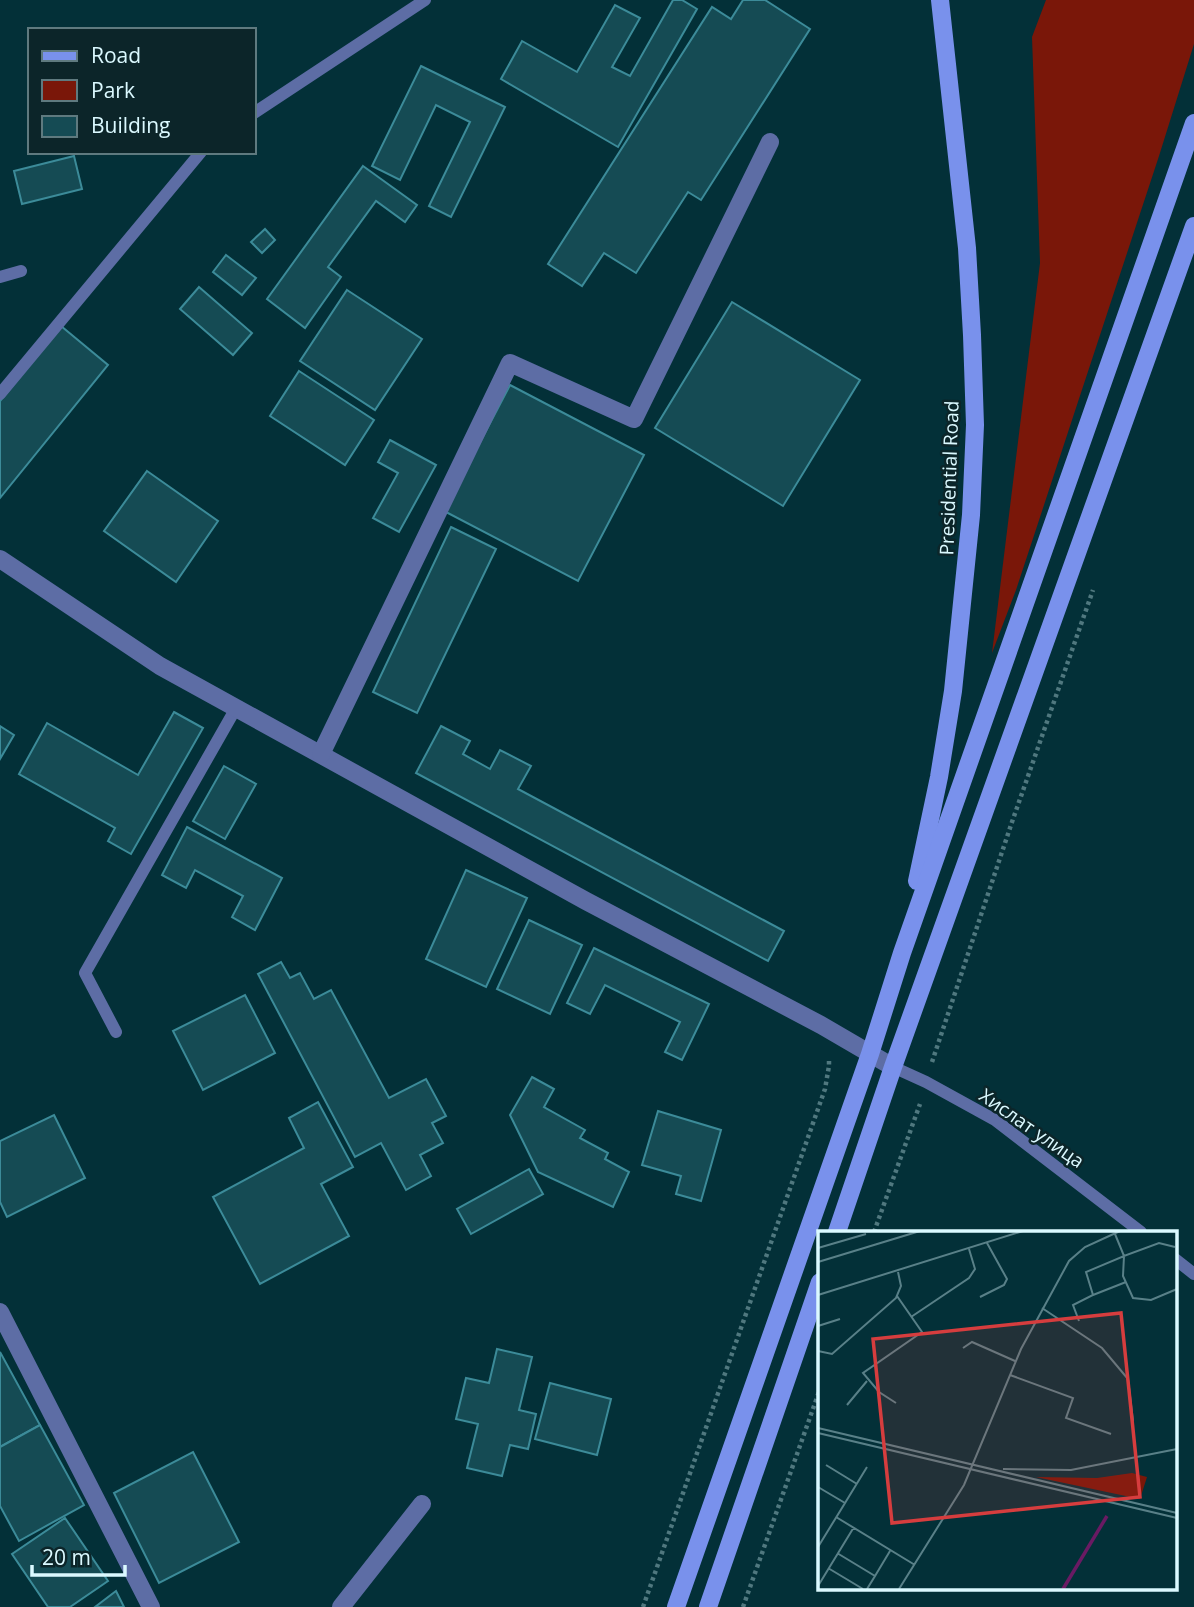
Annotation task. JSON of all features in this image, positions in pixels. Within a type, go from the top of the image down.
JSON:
[{"type":"main road","name":"Presidential Road","points":[[902,953],[939,777],[953,691],[971,514],[975,425],[967,248],[940,0]]},
{"type":"main road","points":[[676,1607],[870,1054],[902,953],[1194,123]]},
{"type":"main road","points":[[838,1231],[893,1067],[1194,226]]},
{"type":"main road","points":[[708,1607],[818,1288]]},
{"type":"street","points":[[321,754],[510,363],[634,419],[770,142]]},
{"type":"street","points":[[0,559],[160,666],[586,901],[821,1025],[893,1067]]},
{"type":"street","points":[[0,1312],[151,1607]]},
{"type":"street","points":[[341,1607],[422,1504]]},
{"type":"lane","points":[[256,112],[425,0]]},
{"type":"lane","points":[[0,394],[199,154]]},
{"type":"lane","points":[[0,277],[21,271]]},
{"type":"lane","points":[[116,1032],[85,973],[236,708]]},
{"type":"lane","name":"Хислат улица","points":[[893,1067],[995,1120],[1138,1231]]},
{"type":"lane","points":[[1176,1260],[1194,1274]]},
{"type":"path","points":[[875,1231],[1094,586]]},
{"type":"path","points":[[643,1607],[825,1088],[830,1066],[829,1053],[816,1040],[821,1025]]},
{"type":"path","points":[[743,1607],[818,1395]]},
{"type":"green space","points":[[1046,0],[1194,0],[1194,44],[1016,590],[992,653],[1040,263],[1032,37]]},
{"type":"building","points":[[673,0],[682,0],[697,9],[618,147],[501,79],[522,41],[577,72],[615,5],[640,18],[612,67],[630,76]]},
{"type":"building","points":[[743,0],[765,0],[810,29],[701,200],[688,192],[636,273],[604,253],[582,286],[548,264],[712,7],[731,19]]},
{"type":"building","points":[[421,66],[505,107],[451,217],[429,206],[470,122],[436,105],[400,180],[372,166]]},
{"type":"building","points":[[74,156],[82,189],[22,204],[14,171]]},
{"type":"building","points":[[363,166],[417,205],[405,222],[376,201],[328,267],[341,277],[305,328],[267,299]]},
{"type":"building","points":[[265,229],[275,240],[262,253],[251,242]]},
{"type":"building","points":[[226,255],[256,278],[242,295],[213,272]]},
{"type":"building","points":[[199,287],[252,333],[233,355],[180,309]]},
{"type":"building","points":[[347,290],[422,339],[375,410],[300,361]]},
{"type":"building","points":[[732,302],[860,380],[783,506],[655,428]]},
{"type":"building","points":[[61,326],[108,365],[0,498],[0,401]]},
{"type":"building","points":[[299,371],[374,420],[345,465],[270,416]]},
{"type":"building","points":[[510,385],[644,455],[578,581],[444,511]]},
{"type":"building","points":[[390,440],[436,465],[399,532],[373,518],[398,473],[378,462]]},
{"type":"building","points":[[147,471],[218,521],[176,582],[104,531]]},
{"type":"building","points":[[451,527],[496,549],[417,713],[373,692]]},
{"type":"building","points":[[174,712],[203,728],[131,854],[108,841],[115,828],[19,774],[47,723],[138,775]]},
{"type":"building","points":[[0,726],[14,735],[0,759]]},
{"type":"building","points":[[441,726],[470,741],[463,754],[490,769],[500,750],[531,766],[518,789],[784,931],[768,961],[416,773]]},
{"type":"building","points":[[224,766],[256,784],[225,839],[193,821]]},
{"type":"building","points":[[187,827],[282,878],[255,930],[232,917],[243,896],[195,870],[186,888],[162,875]]},
{"type":"building","points":[[466,870],[527,898],[486,987],[426,959]]},
{"type":"building","points":[[529,920],[582,945],[550,1014],[497,989]]},
{"type":"building","points":[[594,948],[709,1004],[682,1060],[665,1052],[680,1022],[605,985],[590,1014],[567,1003]]},
{"type":"building","points":[[281,962],[290,978],[300,973],[314,999],[331,990],[389,1098],[426,1079],[446,1116],[432,1123],[443,1143],[420,1155],[431,1176],[406,1190],[381,1143],[355,1157],[258,974]]},
{"type":"building","points":[[245,995],[275,1053],[203,1090],[173,1031]]},
{"type":"building","points":[[532,1077],[554,1089],[544,1107],[585,1130],[580,1138],[608,1153],[605,1159],[629,1172],[613,1207],[538,1172],[510,1115]]},
{"type":"building","points":[[318,1102],[353,1167],[321,1184],[349,1236],[260,1284],[213,1197],[304,1148],[289,1118]]},
{"type":"building","points":[[658,1111],[721,1130],[701,1201],[676,1194],[681,1176],[642,1165]]},
{"type":"building","points":[[54,1115],[85,1178],[7,1217],[0,1202],[0,1141]]},
{"type":"building","points":[[529,1169],[543,1194],[471,1234],[457,1209]]},
{"type":"building","points":[[497,1349],[532,1357],[519,1410],[536,1414],[528,1449],[510,1445],[502,1476],[467,1468],[478,1424],[456,1419],[466,1378],[489,1383]]},
{"type":"building","points":[[0,1352],[40,1425],[0,1447]]},
{"type":"building","points":[[550,1383],[611,1399],[597,1455],[535,1439]]},
{"type":"building","points":[[40,1425],[84,1505],[19,1541],[0,1506],[0,1447]]},
{"type":"building","points":[[193,1452],[239,1542],[159,1583],[114,1493]]},
{"type":"building","points":[[65,1518],[108,1581],[70,1607],[48,1607],[12,1554]]},
{"type":"building","points":[[116,1591],[124,1607],[95,1607]]}]
